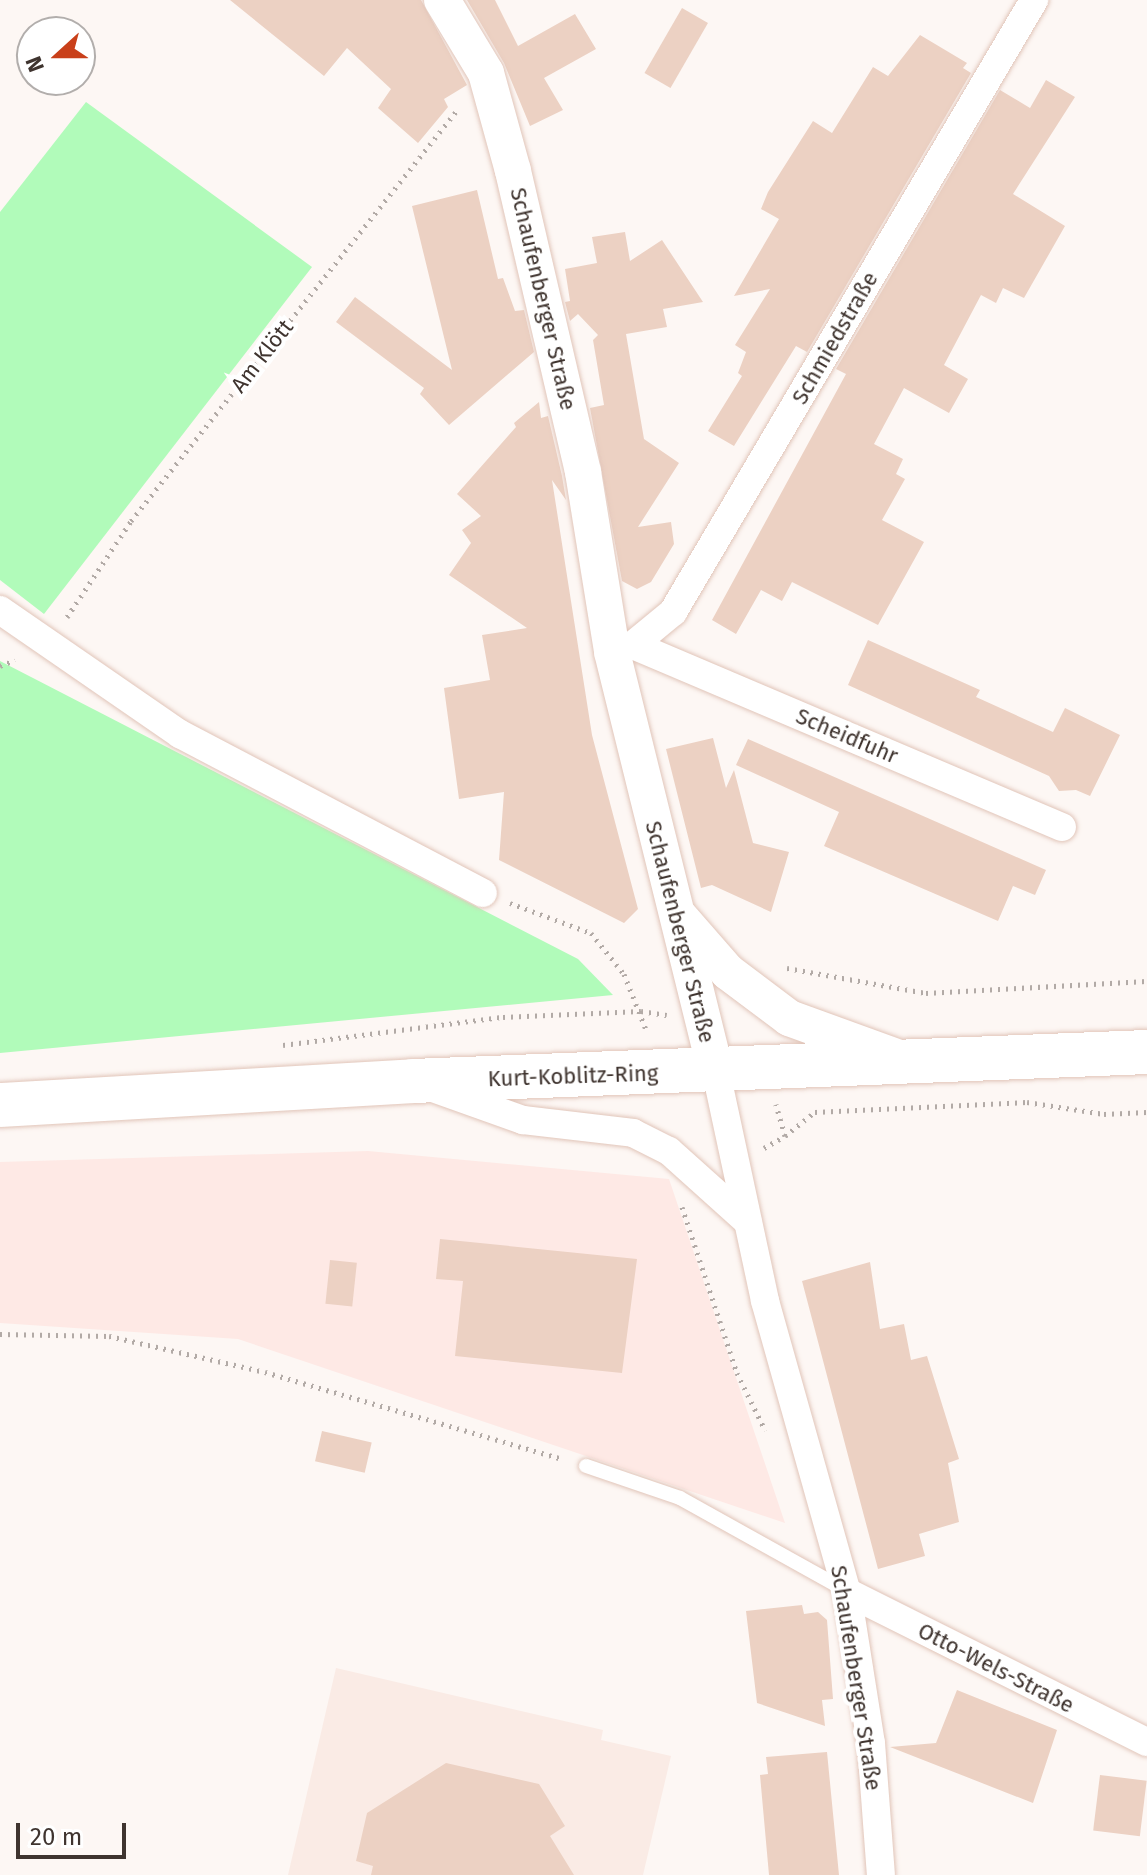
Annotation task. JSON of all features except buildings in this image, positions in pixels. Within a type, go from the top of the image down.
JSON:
[{"type":"main road","name":"Kurt-Koblitz-Ring","points":[[0,1105],[413,1081],[716,1072],[1147,1052]]},
{"type":"street","name":"Schaufenberger Straße","points":[[442,0],[486,73],[583,472],[622,648],[671,906],[716,1072],[747,1221],[847,1592],[871,1743],[881,1875]]},
{"type":"street","name":"Schmiedstraße","points":[[622,648],[673,612],[1034,0]]},
{"type":"street","points":[[0,610],[47,646],[180,734],[483,893]]},
{"type":"street","name":"Scheidfuhr","points":[[622,648],[1062,827]]},
{"type":"street","points":[[671,906],[702,945],[759,999],[803,1024],[916,1063]]},
{"type":"street","points":[[413,1081],[523,1120],[633,1133],[669,1151],[747,1221]]},
{"type":"street","name":"Otto-Wels-Straße","points":[[847,1592],[1147,1742]]},
{"type":"lane","points":[[586,1466],[680,1498],[847,1592]]},
{"type":"path","name":"Am Klött","points":[[47,646],[131,521],[486,73]]},
{"type":"path","points":[[483,893],[591,933],[624,974],[641,1011]]},
{"type":"path","points":[[759,999],[768,965],[926,993],[1147,981]]},
{"type":"path","points":[[266,1047],[503,1017],[641,1011],[701,1020]]},
{"type":"path","points":[[785,1136],[815,1112],[1027,1102],[1104,1114],[1147,1112]]},
{"type":"path","points":[[669,1151],[660,1171],[675,1183],[737,1373],[768,1437]]},
{"type":"path","points":[[0,1334],[123,1339],[265,1372],[586,1466]]},
{"type":"shaded area","points":[[368,1151],[669,1179],[785,1523],[238,1339],[0,1323],[0,1162]]},
{"type":"shaded area","points":[[336,1668],[603,1730],[601,1740],[671,1756],[643,1875],[288,1875]]},
{"type":"green space","points":[[86,102],[312,267],[44,614],[0,580],[0,212]]},
{"type":"green space","points":[[0,661],[578,959],[613,995],[0,1053]]}]
